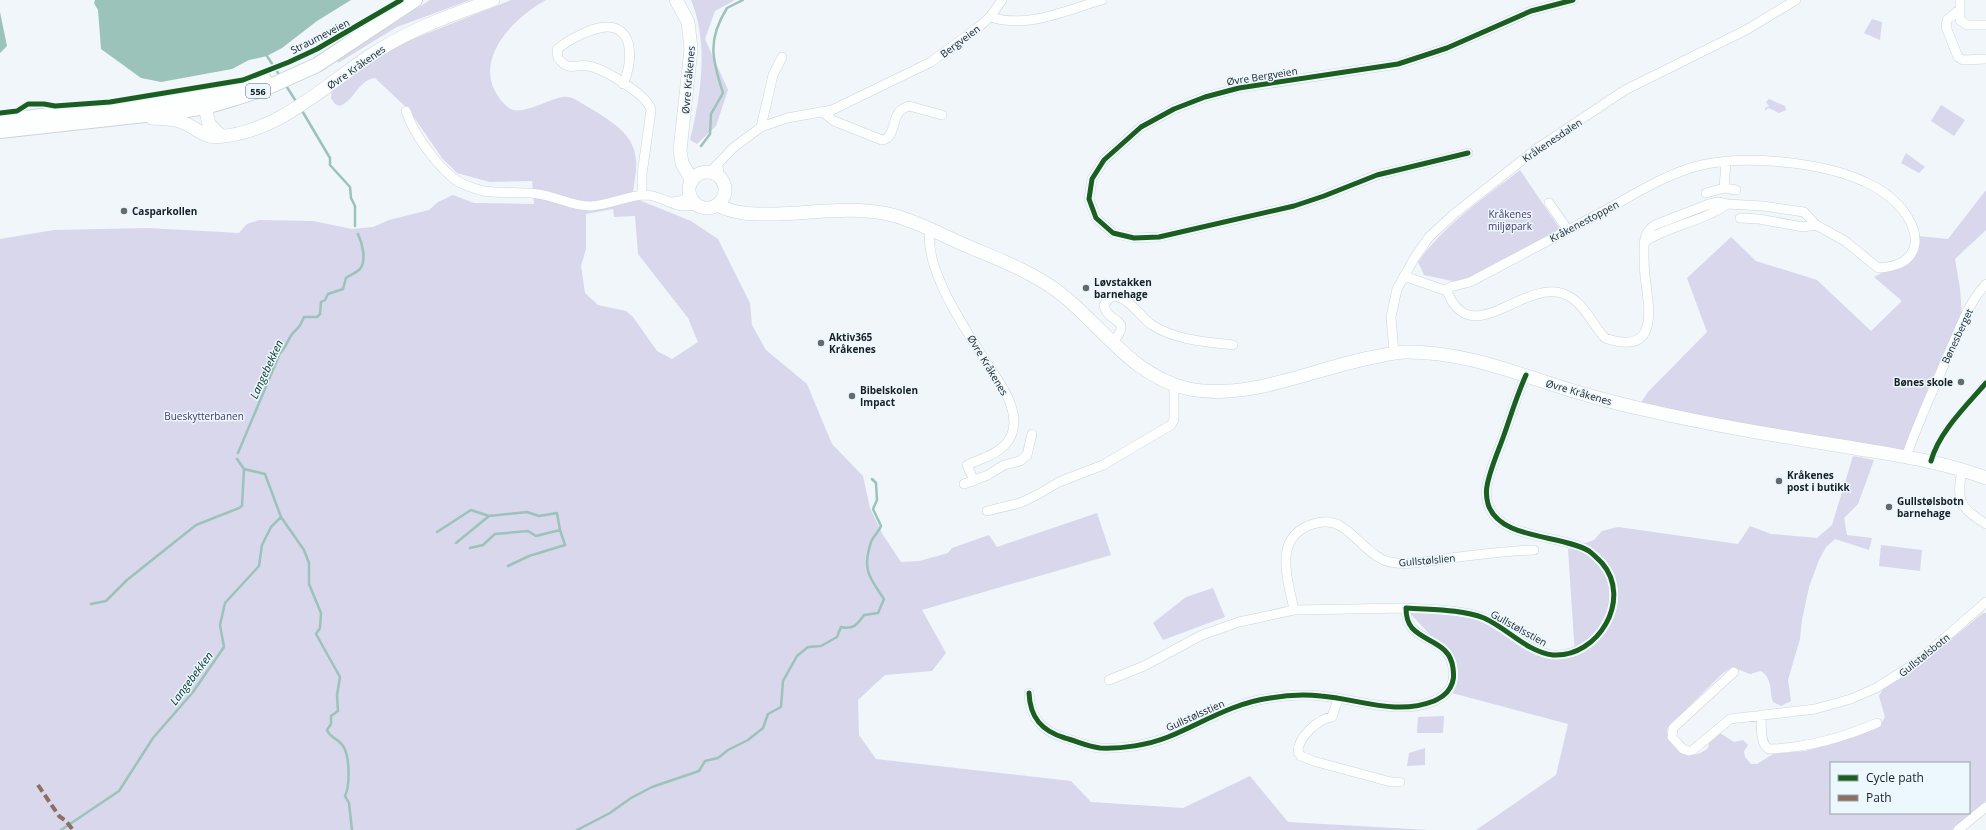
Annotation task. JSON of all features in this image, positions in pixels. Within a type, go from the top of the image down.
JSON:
[{"type":"main road","name":"Straumeveien","points":[[0,131],[139,117],[205,108],[266,88],[317,64],[365,31],[415,0]]},
{"type":"main road","name":"Øvre Kråkenes","points":[[139,117],[181,121],[208,135],[221,136],[241,133],[281,117],[300,106],[379,49],[442,19],[493,0]]},
{"type":"main road","name":"Øvre Kråkenes","points":[[676,0],[685,15],[691,37],[690,66],[681,156],[685,170],[692,181]]},
{"type":"main road","name":"Straumeveien","points":[[0,121],[188,98],[238,87],[290,69],[365,31]]},
{"type":"main road","points":[[188,98],[205,108],[209,124],[221,136]]},
{"type":"main road","name":"Øvre Kråkenes","points":[[682,140],[690,160],[712,172]]},
{"type":"main road","points":[[712,172],[724,185],[721,200],[706,208],[693,200],[689,191],[692,181],[712,172]]},
{"type":"main road","name":"Øvre Kråkenes","points":[[721,200],[765,214],[866,211],[893,215],[930,229],[1020,269],[1052,287],[1069,300],[1112,343],[1145,370],[1174,384],[1191,389],[1223,392],[1261,387],[1352,361],[1394,353],[1440,355],[1489,363],[1570,390],[1640,409],[1714,425],[1906,457],[1931,462],[1986,478]]},
{"type":"street","name":"Bergveien","points":[[712,172],[734,148],[761,127],[787,118],[824,113],[931,62],[990,17],[1002,0]]},
{"type":"street","points":[[990,17],[1012,21],[1041,18],[1102,0]]},
{"type":"street","name":"Øvre Bergveien","points":[[1468,153],[1377,175],[1294,206],[1159,237],[1134,238],[1114,233],[1096,218],[1089,199],[1092,179],[1104,160],[1141,127],[1174,108],[1205,97],[1239,88],[1403,63],[1447,48],[1531,11],[1572,0]]},
{"type":"street","name":"Kråkenesdalen","points":[[1394,353],[1391,317],[1394,301],[1404,276],[1415,257],[1429,238],[1454,214],[1535,150],[1625,90],[1741,33],[1796,0]]},
{"type":"street","points":[[1960,0],[1960,20],[1967,25],[1986,25]]},
{"type":"street","points":[[1959,10],[1947,20],[1946,27],[1958,57],[1963,60],[1986,59]]},
{"type":"street","points":[[624,84],[629,70],[630,50],[626,38],[614,29],[606,27],[594,29],[573,39],[557,50],[558,58],[566,65],[570,67],[584,65],[593,67],[624,84],[644,98],[651,110],[642,174],[642,195]]},
{"type":"street","points":[[761,127],[773,75],[782,57]]},
{"type":"street","points":[[824,113],[834,121],[882,140],[891,134],[895,118],[900,110],[909,106],[942,114]]},
{"type":"street","points":[[406,111],[412,127],[439,163],[453,178],[467,186],[485,191],[539,194],[586,206],[642,195],[654,196],[683,207],[693,200]]},
{"type":"street","name":"Kråkenestoppen","points":[[1760,160],[1784,162],[1817,168],[1865,182],[1884,193],[1901,208],[1915,234],[1915,244],[1911,256],[1901,264],[1878,268],[1845,241],[1816,225],[1804,212],[1763,206],[1718,202],[1709,204],[1649,228],[1644,242],[1645,275],[1650,311],[1646,332],[1643,337],[1638,340],[1627,342],[1606,338],[1579,303],[1562,293],[1548,291],[1534,295],[1491,314],[1479,316],[1467,315],[1459,311],[1452,302],[1447,291],[1450,287],[1470,282],[1658,181],[1702,165],[1726,163],[1760,160]]},
{"type":"street","points":[[1724,188],[1726,163]]},
{"type":"street","points":[[1706,193],[1724,188],[1736,190]]},
{"type":"street","points":[[1549,203],[1568,230]]},
{"type":"street","points":[[1740,218],[1759,219],[1803,227],[1816,225]]},
{"type":"street","name":"Øvre Kråkenes","points":[[930,229],[929,236],[931,258],[935,272],[1003,389],[1011,405],[1014,417],[1012,432],[1007,442],[991,455],[967,465],[974,481]]},
{"type":"street","points":[[1404,276],[1447,291]]},
{"type":"street","name":"Bønesberget","points":[[1906,457],[1928,400],[1964,320],[1975,298],[1986,284]]},
{"type":"street","points":[[1112,343],[1120,335],[1122,328],[1120,322],[1105,309],[1104,306],[1109,298],[1114,296],[1124,299],[1138,314],[1163,331],[1188,338],[1233,345]]},
{"type":"street","name":"Gullstølsstien","points":[[1029,693],[1030,705],[1038,722],[1050,733],[1099,748],[1137,746],[1167,737],[1240,705],[1268,698],[1300,695],[1338,698],[1398,708],[1411,708],[1440,698],[1449,691],[1454,677],[1452,661],[1446,651],[1410,627],[1406,618],[1406,608],[1462,614],[1483,618],[1499,626],[1539,651],[1552,655],[1567,654],[1581,648],[1597,638],[1606,626],[1612,610],[1613,593],[1610,575],[1602,564],[1589,551],[1504,525],[1494,516],[1488,504],[1487,488],[1492,470],[1526,375]]},
{"type":"street","points":[[987,510],[1020,503],[1059,482],[1103,465],[1171,425],[1174,420],[1174,384]]},
{"type":"street","points":[[964,484],[988,475],[1004,465],[1020,461],[1028,455],[1032,434]]},
{"type":"street","points":[[1962,471],[1960,486],[1961,502],[1970,514],[1986,524]]},
{"type":"street","name":"Gullstølslien","points":[[1294,610],[1286,573],[1285,555],[1292,538],[1298,531],[1318,522],[1329,522],[1341,526],[1373,555],[1387,562],[1397,564],[1426,562],[1505,551],[1534,550]]},
{"type":"street","name":"Gullstølsbotn","points":[[1734,672],[1674,728],[1672,737],[1683,749],[1689,751],[1699,746],[1730,719],[1831,706],[1881,686],[1916,663],[1986,602]]},
{"type":"street","points":[[1109,680],[1144,666],[1202,635],[1239,622],[1294,610],[1406,608]]},
{"type":"street","points":[[1338,698],[1332,717],[1326,718],[1302,739],[1298,746],[1298,752],[1301,756],[1313,760],[1391,782],[1400,782]]},
{"type":"street","points":[[1761,715],[1762,738],[1764,746],[1769,749],[1805,746],[1826,741],[1877,723]]},
{"type":"street","points":[[1958,830],[1986,807]]},
{"type":"green space","points":[[430,0],[470,0],[397,27],[338,63],[337,60]]},
{"type":"green space","name":"Bueskytterbanen","points":[[511,0],[546,0],[534,7],[512,26],[502,38],[495,51],[491,64],[491,77],[496,93],[505,105],[513,110],[525,110],[557,98],[570,97],[613,123],[631,142],[636,160],[633,193],[639,200],[691,221],[718,239],[750,303],[752,325],[766,350],[807,384],[832,444],[863,476],[870,508],[883,535],[901,562],[919,561],[948,553],[952,548],[989,535],[997,547],[1097,513],[1111,555],[922,610],[946,653],[932,671],[885,675],[858,700],[859,735],[876,759],[1071,781],[1091,802],[1183,808],[1250,776],[1288,822],[1429,830],[0,830],[0,239],[54,230],[148,228],[239,233],[247,224],[259,220],[313,221],[352,229],[373,227],[389,220],[429,210],[438,202],[453,195],[474,203],[534,204],[532,181],[490,182],[457,173],[442,158],[409,110],[375,78],[364,82],[345,103],[340,106],[335,104],[331,98],[332,88],[377,57],[408,41]],"holes":[[[613,209],[614,217],[635,216],[638,254],[688,318],[698,342],[672,359],[657,351],[633,317],[626,311],[598,305],[585,293],[581,266],[586,249],[586,214]]]},
{"type":"green space","points":[[691,0],[735,0],[715,11],[705,39],[728,90],[716,126],[697,144],[690,140],[700,88],[701,52],[697,17]]},
{"type":"green space","points":[[1872,19],[1882,22],[1880,40],[1864,33]]},
{"type":"green space","points":[[1769,99],[1785,106],[1786,110],[1779,113],[1769,108],[1765,110],[1765,108],[1769,106],[1766,102]]},
{"type":"green space","points":[[1941,105],[1965,120],[1954,136],[1931,121]]},
{"type":"green space","points":[[1906,153],[1925,167],[1919,173],[1901,163]]},
{"type":"green space","name":"Kråkenes miljøpark","points":[[1520,170],[1560,229],[1469,280],[1452,281],[1424,275],[1418,262],[1429,248],[1466,212]]},
{"type":"green space","points":[[1986,190],[1986,230],[1955,259],[1960,289],[1962,316],[1932,379],[1904,451],[1894,461],[1638,407],[1648,392],[1707,332],[1687,278],[1731,237],[1756,261],[1817,280],[1871,331],[1902,301],[1874,277],[1911,258],[1918,236],[1948,239]]},
{"type":"green space","points":[[1853,456],[1874,460],[1858,504],[1844,518],[1847,535],[1872,538],[1869,550],[1835,539],[1826,547],[1819,560],[1809,587],[1802,620],[1800,639],[1788,680],[1791,701],[1781,706],[1773,702],[1769,681],[1765,674],[1761,671],[1750,674],[1732,667],[1722,674],[1668,727],[1668,737],[1673,746],[1681,752],[1694,755],[1708,748],[1709,743],[1720,733],[1734,742],[1743,740],[1748,745],[1744,751],[1745,757],[1751,764],[1757,764],[1773,754],[1805,751],[1856,736],[1881,724],[1885,717],[1879,696],[1883,689],[1921,664],[1983,613],[1986,613],[1986,801],[1952,830],[1476,830],[1556,775],[1568,724],[1452,693],[1449,655],[1406,609],[1487,620],[1536,656],[1575,655],[1568,549],[1594,540],[1602,531],[1618,527],[1738,544],[1750,526],[1771,534],[1817,538],[1832,525]]},
{"type":"green space","points":[[1881,545],[1922,550],[1920,571],[1879,566]]},
{"type":"green space","points":[[1213,588],[1225,617],[1163,640],[1153,623],[1186,597]]},
{"type":"green space","points":[[1444,716],[1443,733],[1417,733],[1418,717]]},
{"type":"green space","points":[[1425,748],[1425,765],[1407,766],[1409,753]]},
{"type":"shaded area","points":[[95,0],[351,0],[317,21],[282,48],[267,56],[249,60],[232,69],[161,82],[141,78],[101,49],[98,10],[94,3]]},
{"type":"shaded area","points":[[0,12],[7,46],[0,53]]},
{"type":"waterway","points":[[701,146],[710,134],[711,114],[723,93],[714,60],[713,50],[716,30],[727,8],[743,0]]},
{"type":"waterway","name":"Langebekken","points":[[267,56],[280,76]]},
{"type":"waterway","name":"Langebekken","points":[[285,84],[297,103]]},
{"type":"waterway","name":"Langebekken","points":[[301,109],[330,158],[330,165],[350,187],[351,198],[355,206],[355,226]]},
{"type":"waterway","name":"Langebekken","points":[[238,453],[280,353],[291,335],[300,326],[304,317],[317,317],[320,314],[321,302],[325,300],[328,294],[343,289],[346,278],[360,269],[363,261],[363,252],[358,234]]},
{"type":"waterway","points":[[237,459],[244,469],[265,474],[281,517],[304,550],[309,563],[309,584],[321,613],[320,628],[316,634],[340,677],[337,695],[338,711],[331,716],[331,724],[327,730],[328,733],[343,746],[347,757],[348,785],[345,796],[349,803],[352,830]]},
{"type":"waterway","points":[[91,604],[106,601],[127,580],[196,525],[242,506],[244,469]]},
{"type":"waterway","points":[[577,830],[610,813],[631,798],[652,787],[699,771],[705,761],[718,758],[728,750],[748,740],[763,728],[768,714],[781,707],[783,681],[797,656],[808,647],[821,646],[837,637],[841,627],[852,627],[857,624],[864,615],[878,613],[884,599],[874,585],[868,573],[867,567],[868,552],[871,542],[881,526],[873,509],[877,500],[876,483],[872,479]]},
{"type":"waterway","points":[[437,532],[471,510],[489,516],[527,512],[539,516],[557,513],[560,530],[565,545],[529,556],[508,566]]},
{"type":"waterway","points":[[456,543],[489,516]]},
{"type":"waterway","name":"Langebekken","points":[[61,830],[119,791],[153,738],[193,692],[224,647],[220,625],[225,603],[259,566],[262,545],[271,527],[281,517]]},
{"type":"waterway","points":[[470,548],[483,545],[495,534],[528,531],[536,536],[560,530]]},
{"type":"marked path","points":[[38,785],[59,816],[66,821],[73,830]]},
{"type":"cycle path","points":[[0,113],[17,111],[28,104],[55,106],[110,102],[243,80],[317,49],[401,0]]},
{"type":"cycle path","points":[[1468,153],[1377,175],[1294,206],[1159,237],[1134,238],[1113,233],[1096,218],[1089,199],[1092,179],[1104,160],[1141,127],[1174,109],[1205,97],[1239,88],[1398,64],[1447,48],[1531,11],[1573,0]]},
{"type":"cycle path","points":[[1029,693],[1032,710],[1035,716],[1050,732],[1091,746],[1100,748],[1117,748],[1135,746],[1160,740],[1243,704],[1276,697],[1315,695],[1392,707],[1406,707],[1434,701],[1445,694],[1453,681],[1454,674],[1451,660],[1442,648],[1412,628],[1407,618],[1406,608],[1455,611],[1475,615],[1493,622],[1526,645],[1544,653],[1553,655],[1569,653],[1584,647],[1596,637],[1606,624],[1612,609],[1614,593],[1611,577],[1602,563],[1589,551],[1577,546],[1532,535],[1504,524],[1494,516],[1488,504],[1487,488],[1490,473],[1526,375]]},
{"type":"cycle path","points":[[1931,461],[1940,440],[1954,420],[1986,383]]},
{"type":"place","name":"Casparkollen","points":[[124,211]]},
{"type":"place","name":"Løvstakken barnehage","points":[[1086,288]]},
{"type":"place","name":"Aktiv365 Kråkenes","points":[[821,343]]},
{"type":"place","name":"Bønes skole","points":[[1961,382]]},
{"type":"place","name":"Bibelskolen Impact","points":[[852,396]]},
{"type":"place","name":"Kråkenes post i butikk","points":[[1779,481]]},
{"type":"place","name":"Gullstølsbotn barnehage","points":[[1889,507]]}]
